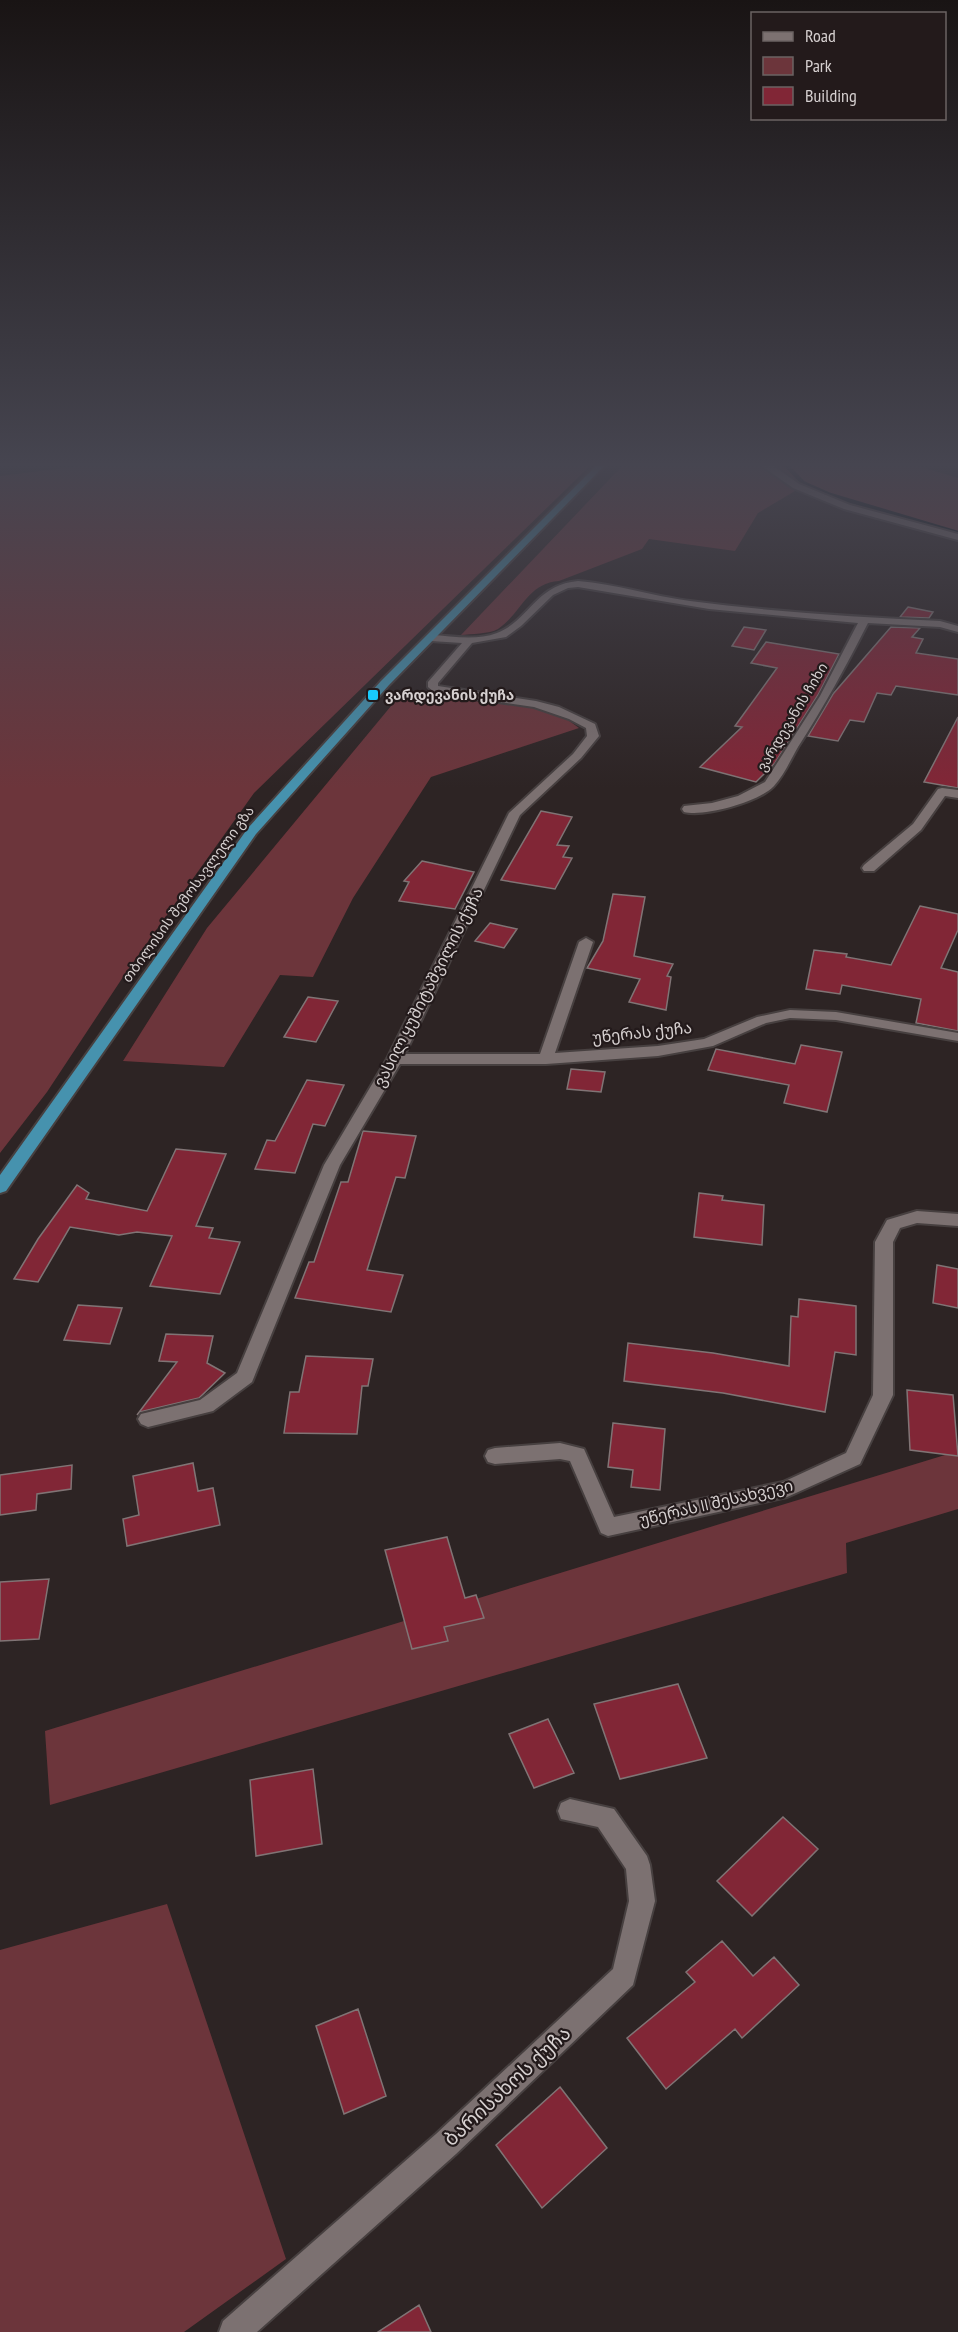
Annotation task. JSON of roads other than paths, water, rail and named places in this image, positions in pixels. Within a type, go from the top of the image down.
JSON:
[{"type":"highway","name":"თბილისის შემოსავლელი გზა","points":[[0,1187],[252,831],[376,692],[497,571]]},
{"type":"street","points":[[431,638],[483,641],[510,631],[542,597],[568,585],[594,586],[675,602],[825,619],[940,624],[958,629]]},
{"type":"street","name":"ვარდევანის ჩიხი","points":[[688,809],[712,807],[741,799],[769,784],[825,696],[864,621]]},
{"type":"street","points":[[940,624],[939,632],[958,637]]},
{"type":"street","name":"ვასილ ყუშიტაშვილის ქუჩა","points":[[148,1419],[206,1406],[245,1377],[332,1165],[395,1059],[515,813],[577,756],[593,736],[591,726],[572,714],[545,704],[439,691],[433,687],[433,682],[463,650],[469,640]]},
{"type":"street","points":[[869,868],[917,827],[942,792],[958,794]]},
{"type":"street","points":[[546,1059],[586,942]]},
{"type":"street","name":"უწერას ქუჩა","points":[[395,1059],[546,1059],[658,1051],[708,1043],[762,1020],[790,1014],[836,1016],[958,1037]]},
{"type":"street","name":"უწერას II შესახვევი","points":[[495,1456],[561,1451],[577,1455],[608,1527],[787,1489],[853,1458],[883,1395],[884,1242],[893,1224],[917,1217],[958,1220]]},
{"type":"street","name":"ბარისახოს ქუჩა","points":[[234,2332],[446,2144],[624,1976],[642,1901],[638,1865],[605,1817],[570,1811]]},
{"type":"place","name":"ვარდევანის ქუჩა","points":[[373,695]]}]
